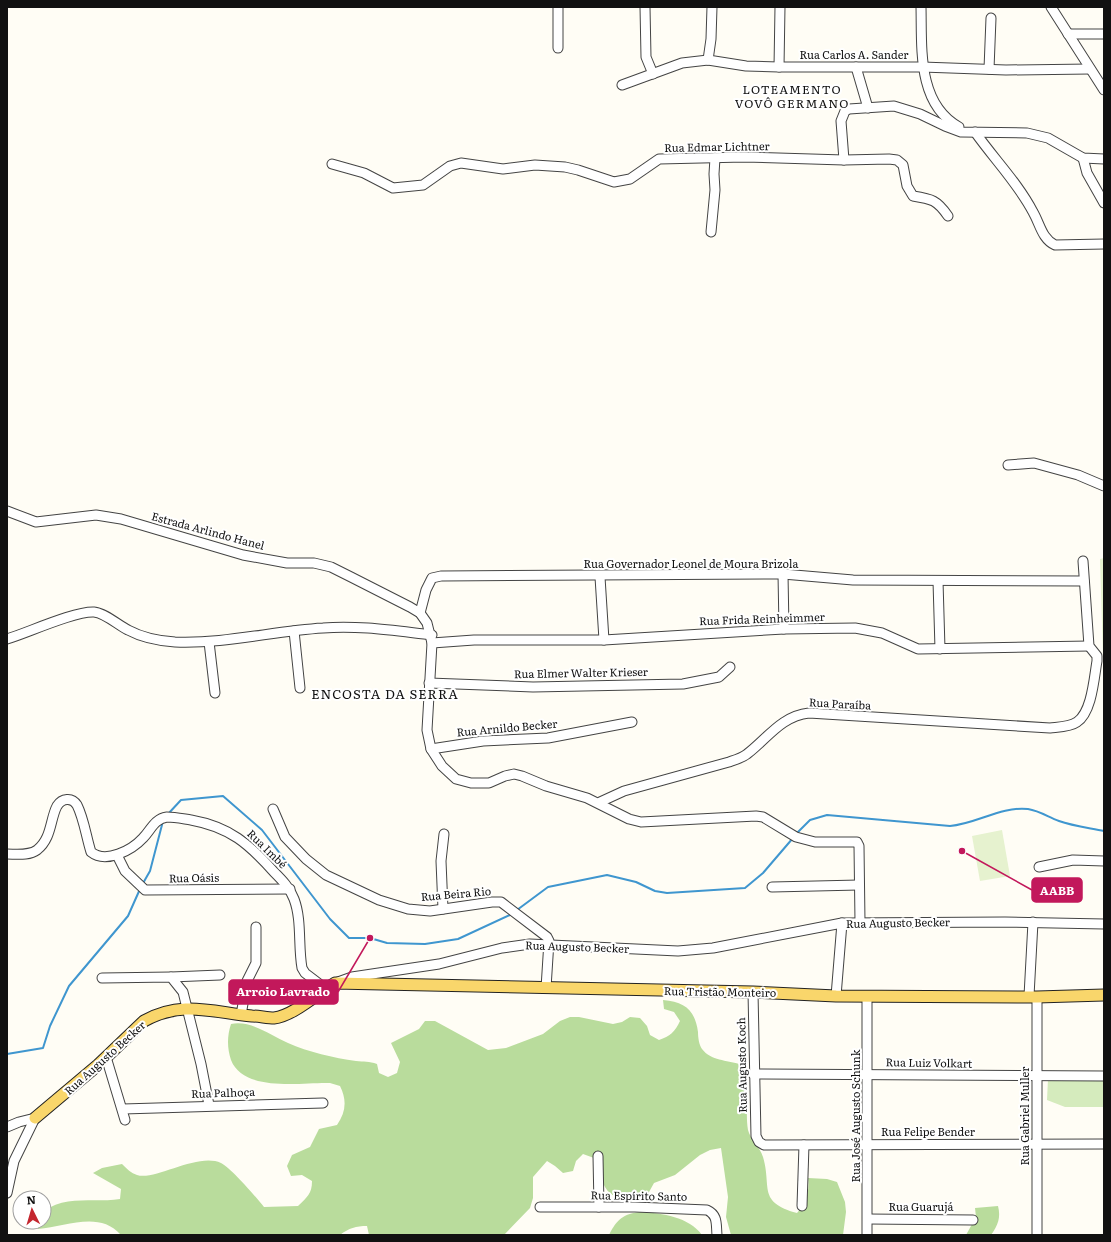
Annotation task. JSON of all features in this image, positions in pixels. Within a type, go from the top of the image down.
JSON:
[{"type":"main road","name":"Rua Tristão Monteiro","points":[[331,986],[753,992],[836,996],[1033,997],[1104,995]]},
{"type":"main road","name":"Rua Augusto Becker","points":[[36,1118],[106,1057],[144,1021],[171,1009],[187,1008],[274,1018],[287,1014],[331,986]]},
{"type":"street","points":[[558,7],[558,48]]},
{"type":"street","points":[[645,7],[645,50],[646,57],[654,74]]},
{"type":"street","points":[[708,60],[711,39],[712,7]]},
{"type":"street","points":[[779,67],[780,7]]},
{"type":"street","points":[[921,7],[922,67],[935,105],[940,113],[950,122],[971,132],[1023,194],[1044,236],[1055,245],[1104,244]]},
{"type":"street","points":[[1051,7],[1104,90]]},
{"type":"street","points":[[989,69],[991,18]]},
{"type":"street","points":[[1068,34],[1104,34]]},
{"type":"street","name":"Rua Carlos A. Sander","points":[[622,85],[682,63],[708,60],[746,66],[779,67],[1090,69]]},
{"type":"street","points":[[856,67],[868,108]]},
{"type":"street","points":[[844,160],[841,121],[845,111],[849,108],[894,106],[908,109],[961,132],[1027,133],[1040,135],[1083,158],[1104,159]]},
{"type":"street","points":[[711,232],[716,158]]},
{"type":"street","points":[[1083,158],[1087,172],[1104,203]]},
{"type":"street","name":"Rua Edmar Lichtner","points":[[332,164],[364,173],[393,188],[423,185],[450,166],[461,163],[503,169],[534,165],[564,167],[614,182],[630,179],[659,159],[889,159],[897,160],[903,165],[907,186],[913,196],[928,198],[938,203],[948,216]]},
{"type":"street","points":[[1008,465],[1034,463],[1078,475],[1104,486]]},
{"type":"street","name":"Estrada Arlindo Hanel","points":[[7,511],[36,522],[96,515],[121,519],[243,554],[287,562],[320,565],[351,576],[420,613]]},
{"type":"street","points":[[1084,560],[1084,581],[1089,646]]},
{"type":"street","points":[[784,574],[784,628]]},
{"type":"street","name":"Rua Governador Leonel de Moura Brizola","points":[[420,613],[426,590],[432,578],[449,576],[600,577],[784,574],[853,580],[1084,581]]},
{"type":"street","points":[[600,577],[604,640]]},
{"type":"street","points":[[938,581],[940,649]]},
{"type":"street","name":"Rua Frida Reinheimmer","points":[[7,639],[81,614],[94,612],[129,630],[149,638],[173,642],[209,642],[244,636],[348,627],[432,639],[474,640],[604,640],[784,628],[868,629],[918,648],[940,649],[1089,646]]},
{"type":"street","points":[[420,613],[427,623],[432,639],[427,730],[431,749],[442,766],[456,778],[471,783],[489,783],[514,774],[546,786],[600,802],[629,819],[641,822],[756,816],[763,817],[792,835],[821,843],[857,842],[859,846],[860,922]]},
{"type":"street","points":[[294,631],[300,688]]},
{"type":"street","points":[[209,642],[215,693]]},
{"type":"street","name":"Rua Paraíba","points":[[600,802],[624,791],[729,762],[745,756],[786,719],[797,714],[808,713],[1050,728],[1067,726],[1077,722],[1088,708],[1097,661],[1097,656],[1089,646]]},
{"type":"street","name":"Rua Elmer Walter Krieser","points":[[429,683],[533,687],[683,684],[718,677],[730,667]]},
{"type":"street","name":"Rua Arnildo Becker","points":[[431,749],[483,741],[548,738],[632,722]]},
{"type":"street","name":"Rua Imbé","points":[[7,854],[28,854],[37,850],[45,839],[53,822],[57,807],[61,801],[68,799],[74,800],[77,805],[92,852],[95,855],[103,856],[117,854],[139,842],[156,821],[167,818],[197,821],[216,826],[233,833],[257,852],[290,889],[295,900],[302,968],[310,977],[331,986]]},
{"type":"street","name":"Rua Beira Rio","points":[[273,809],[285,837],[306,859],[326,875],[379,900],[408,909],[430,911],[501,902],[547,937],[548,945]]},
{"type":"street","points":[[443,909],[441,862],[444,834]]},
{"type":"street","name":"Rua Oásis","points":[[117,854],[120,864],[141,887],[290,889]]},
{"type":"street","points":[[1039,867],[1073,860],[1104,861]]},
{"type":"street","points":[[772,887],[860,885]]},
{"type":"street","name":"Rua Augusto Becker","points":[[331,986],[352,977],[439,964],[502,948],[530,944],[678,951],[713,948],[842,923],[1033,922],[1104,924]]},
{"type":"street","name":"Rua Gabriel Muller","points":[[1033,922],[1037,1235]]},
{"type":"street","points":[[836,996],[842,923]]},
{"type":"street","points":[[241,1015],[247,981],[256,963],[256,927]]},
{"type":"street","points":[[546,988],[548,945]]},
{"type":"street","points":[[102,978],[220,975]]},
{"type":"street","points":[[171,977],[183,992],[201,1064],[209,1105]]},
{"type":"street","name":"Rua Augusto Koch","points":[[753,992],[756,1136]]},
{"type":"street","name":"Rua José Augusto Schunk","points":[[867,996],[867,1235]]},
{"type":"street","points":[[106,1057],[123,1109],[125,1120]]},
{"type":"street","name":"Rua Luiz Volkart","points":[[754,1074],[867,1074],[1036,1077],[1104,1076]]},
{"type":"street","name":"Rua Palhoça","points":[[123,1109],[209,1105],[323,1103]]},
{"type":"street","points":[[7,1193],[15,1156],[36,1118]]},
{"type":"street","name":"Rua Augusto Becker","points":[[7,1127],[19,1122],[36,1118]]},
{"type":"street","name":"Rua Felipe Bender","points":[[756,1136],[759,1142],[764,1145],[1104,1144]]},
{"type":"street","points":[[802,1206],[804,1145]]},
{"type":"street","points":[[598,1156],[599,1207]]},
{"type":"street","name":"Rua Espírito Santo","points":[[540,1207],[635,1207],[707,1210],[712,1212],[716,1217],[717,1235]]},
{"type":"street","name":"Rua Guarujá","points":[[868,1219],[973,1220]]},
{"type":"green space","points":[[1104,558],[1104,691],[1100,559]]},
{"type":"green space","points":[[1002,830],[1010,876],[980,881],[972,836]]},
{"type":"green space","points":[[663,1000],[671,1001],[688,1008],[697,1024],[699,1041],[702,1049],[714,1058],[739,1064],[746,1080],[748,1130],[763,1157],[768,1192],[771,1198],[776,1204],[784,1209],[797,1213],[803,1206],[807,1197],[808,1178],[827,1179],[837,1182],[845,1202],[846,1212],[843,1235],[731,1235],[726,1217],[728,1197],[721,1148],[710,1150],[700,1155],[675,1175],[654,1183],[644,1201],[628,1201],[612,1195],[605,1187],[594,1158],[583,1154],[576,1161],[573,1171],[563,1173],[547,1161],[533,1177],[533,1198],[530,1208],[504,1235],[369,1235],[367,1226],[353,1228],[340,1235],[121,1235],[112,1227],[103,1223],[92,1222],[71,1223],[52,1227],[53,1206],[71,1201],[120,1199],[121,1189],[93,1173],[102,1168],[122,1164],[133,1173],[145,1176],[201,1161],[212,1161],[226,1166],[264,1207],[298,1206],[304,1200],[310,1192],[312,1181],[302,1175],[291,1176],[287,1166],[292,1155],[310,1147],[319,1129],[337,1125],[344,1111],[344,1096],[340,1086],[330,1083],[275,1084],[261,1082],[248,1077],[238,1070],[231,1060],[228,1042],[231,1024],[238,1023],[253,1026],[288,1043],[313,1052],[377,1064],[379,1073],[388,1077],[397,1073],[400,1062],[391,1043],[419,1029],[425,1021],[435,1021],[488,1050],[506,1048],[543,1034],[560,1021],[570,1017],[579,1017],[613,1024],[622,1022],[630,1017],[640,1018],[647,1026],[650,1035],[659,1040],[672,1033],[680,1021],[674,1012],[664,1009]]},
{"type":"green space","points":[[1048,1079],[1104,1079],[1104,1107],[1065,1107],[1047,1100]]},
{"type":"green space","points":[[998,1206],[998,1221],[991,1235],[966,1235],[976,1217],[975,1208]]},
{"type":"green space","points":[[641,1212],[658,1213],[683,1220],[697,1229],[702,1235],[609,1235],[621,1218],[630,1214]]},
{"type":"waterway","points":[[168,814],[181,800],[223,796],[262,830],[330,919],[349,938],[370,938],[387,943],[425,944],[458,939],[512,914]]},
{"type":"waterway","points":[[796,834],[810,820],[827,815],[950,826],[960,825],[1008,810],[1018,809],[1032,810],[1064,823],[1104,831]]},
{"type":"waterway","points":[[142,885],[150,871],[163,821]]},
{"type":"waterway","points":[[517,910],[548,887],[607,875],[636,882],[655,891],[667,893],[745,888],[763,873],[793,838]]},
{"type":"waterway","points":[[7,1054],[43,1048],[50,1026],[69,986],[128,916],[140,889]]},
{"type":"place","name":"AABB","points":[[962,851]]},
{"type":"place","name":"Arroio Lavrado","points":[[370,938]]},
{"type":"district","name":"LOTEAMENTO VOVÔ GERMANO","points":[[792,97]]},
{"type":"district","name":"ENCOSTA DA SERRA","points":[[385,694]]}]
